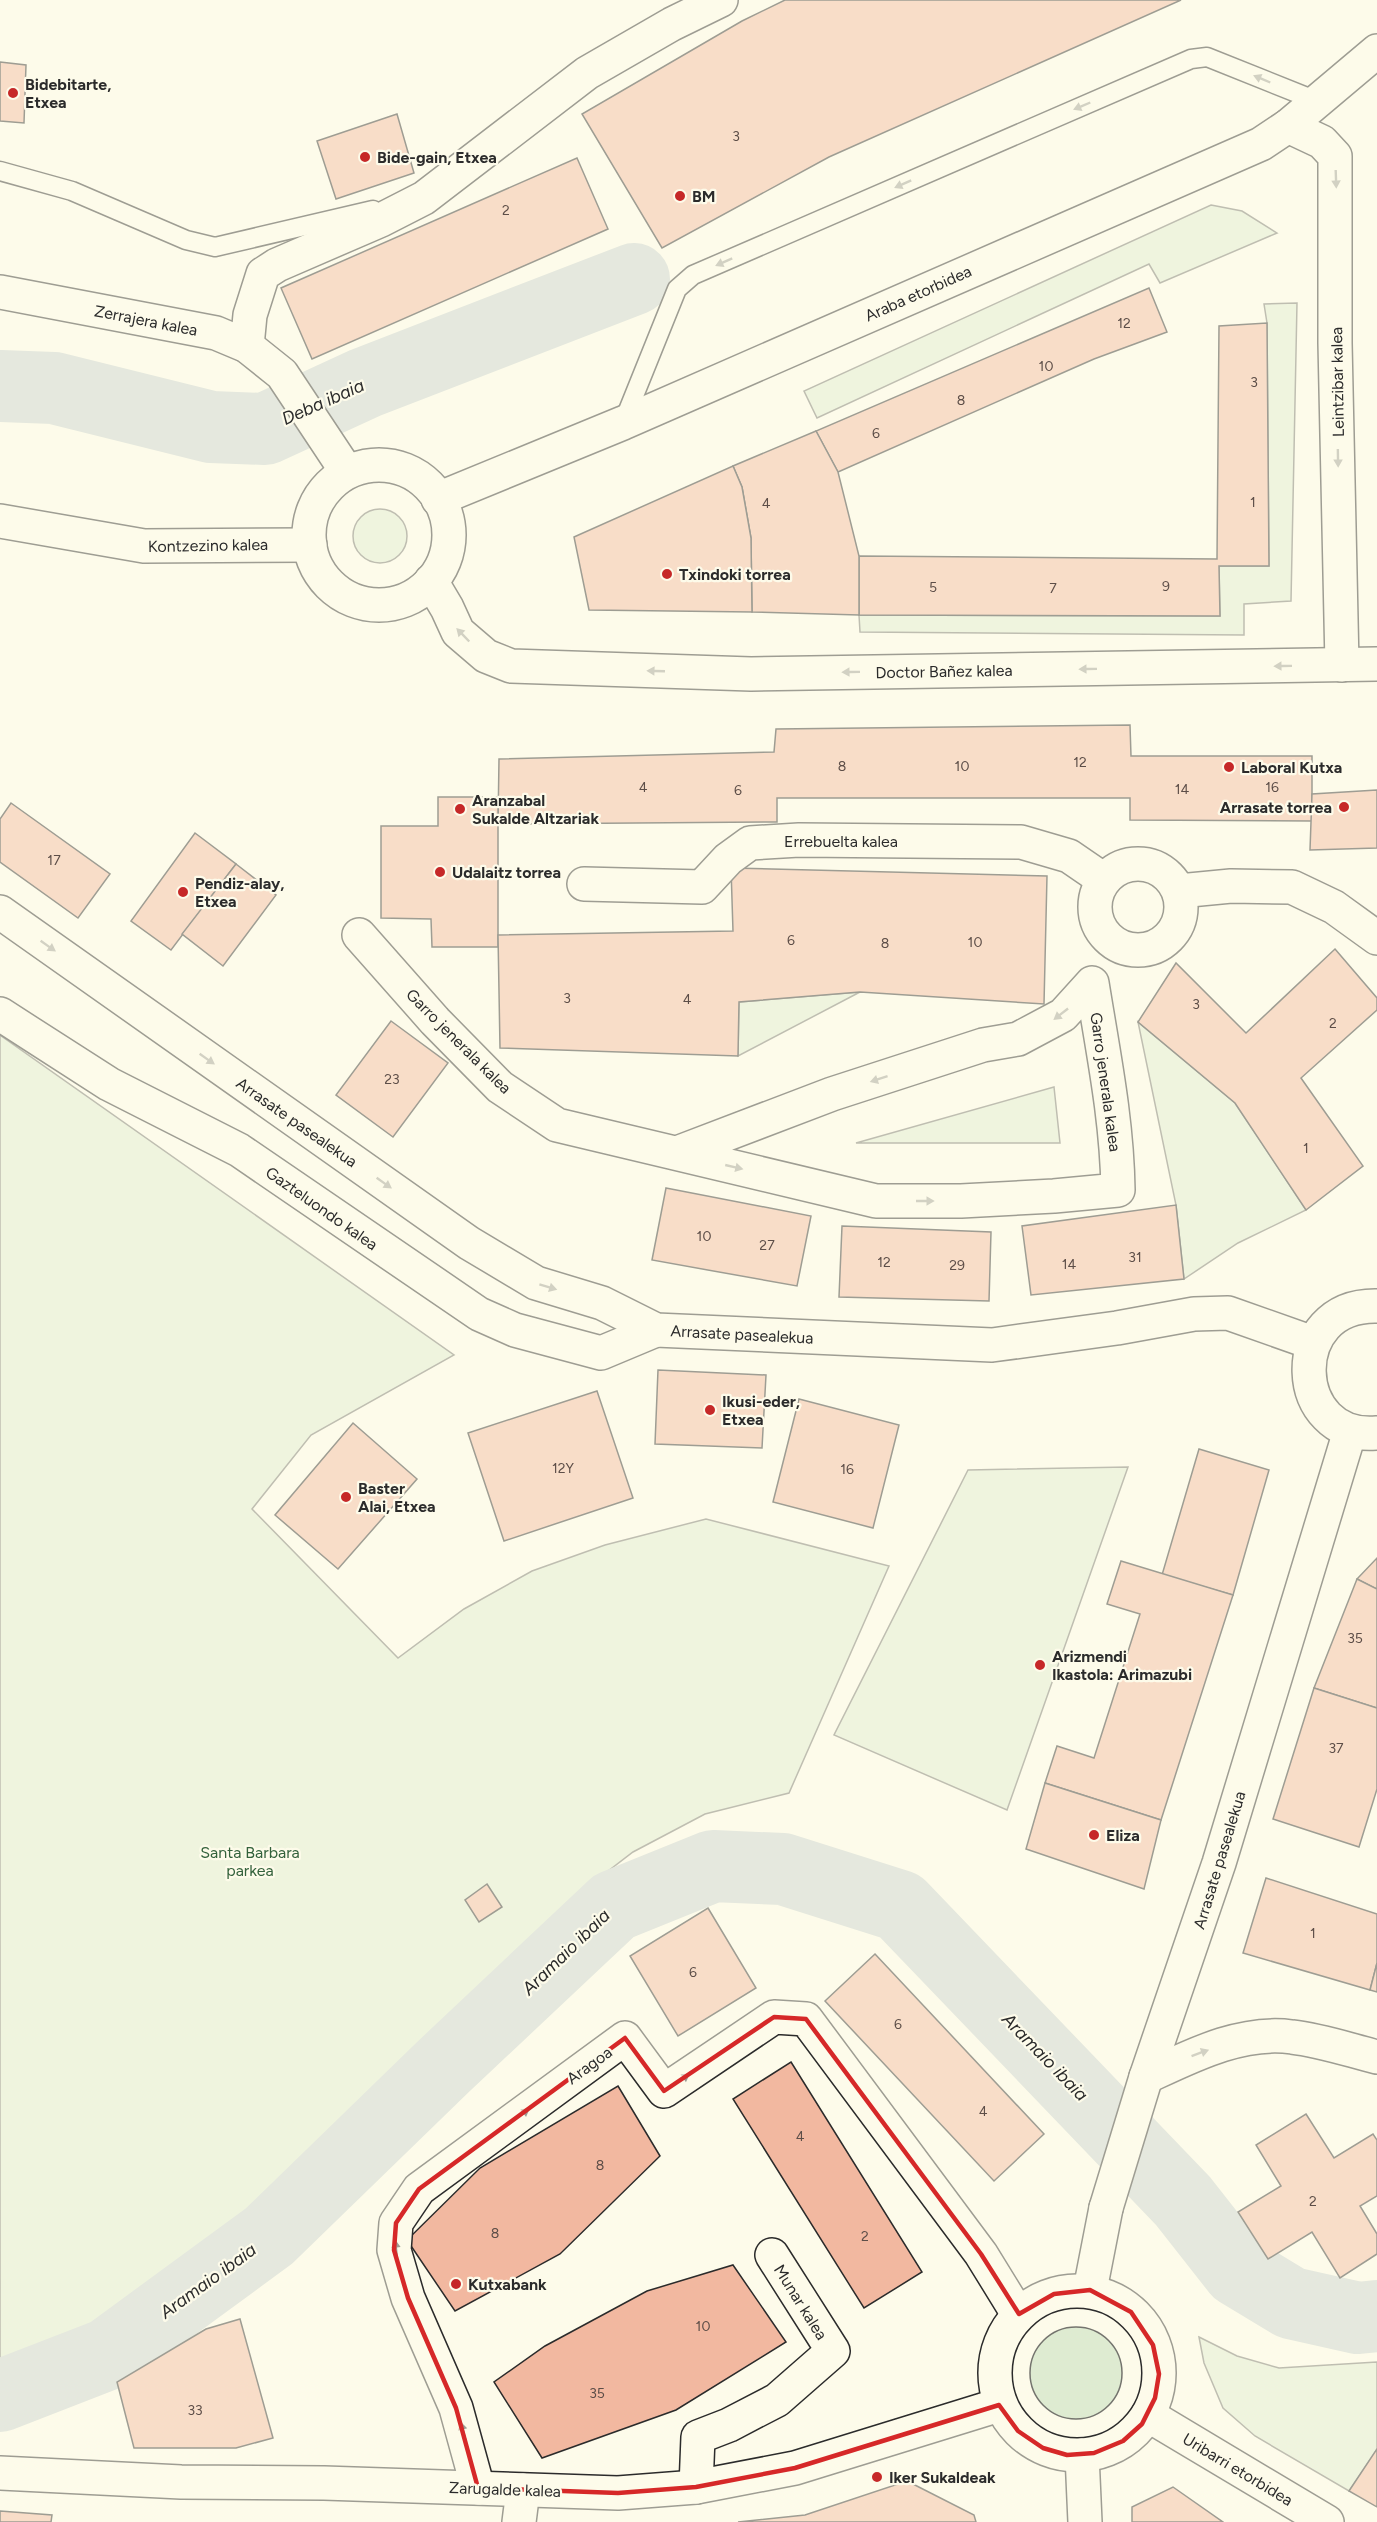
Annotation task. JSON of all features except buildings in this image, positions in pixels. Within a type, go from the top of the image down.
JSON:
[{"type":"street","points":[[247,346],[250,315],[263,274],[277,265],[381,220],[424,198],[586,73],[672,24],[721,0]]},
{"type":"street","name":"Araba etorbidea","points":[[438,499],[623,423],[1261,144],[1288,126],[1377,51]]},
{"type":"street","name":"Leintzibar kalea","points":[[1288,126],[1322,142],[1335,156],[1342,665]]},
{"type":"street","name":"Zerrajera kalea","points":[[0,292],[216,333],[247,346],[282,374],[342,463]]},
{"type":"street","points":[[342,463],[400,468],[422,480],[438,499],[448,527],[447,546],[442,565],[431,581],[412,596],[401,601],[377,605],[359,602],[337,591],[324,578],[312,557],[309,545],[310,525],[315,506],[334,482],[342,463]]},
{"type":"street","name":"Kontzezino kalea","points":[[0,521],[144,546],[309,545]]},
{"type":"street","name":"Doctor Bañez kalea","points":[[431,581],[458,632],[486,656],[511,666],[751,674],[1377,664]]},
{"type":"street","name":"Errebuelta kalea","points":[[584,884],[702,886],[728,859],[750,843],[799,840],[1022,842],[1069,856],[1104,880]]},
{"type":"street","points":[[1144,864],[1159,869],[1179,891],[1182,906],[1180,920],[1173,933],[1163,943],[1150,949],[1136,951],[1121,948],[1109,940],[1101,930],[1095,905],[1098,892],[1104,880],[1115,870],[1129,865],[1144,864]]},
{"type":"street","points":[[1179,891],[1231,886],[1292,887],[1334,907],[1377,938]]},
{"type":"street","name":"Arrasate pasealekua","points":[[0,912],[470,1243],[536,1283],[602,1304],[656,1330],[992,1345],[1194,1314],[1228,1313],[1313,1343]]},
{"type":"street","name":"Garro jenerala kalea","points":[[359,935],[435,1021],[500,1087],[557,1125],[876,1201],[962,1201],[1118,1190],[1114,1123],[1106,1060],[1092,983]]},
{"type":"street","points":[[1092,983],[1109,940]]},
{"type":"street","name":"Garro jenerala kalea","points":[[677,1153],[832,1094],[983,1046],[1018,1039],[1063,1015],[1092,983]]},
{"type":"street","name":"Gazteluondo kalea","points":[[0,1014],[109,1084],[239,1150],[479,1314],[515,1330],[601,1353],[656,1330]]},
{"type":"street","points":[[1363,1432],[1331,1420],[1318,1404],[1309,1385],[1308,1364],[1313,1343],[1324,1327],[1338,1315],[1356,1308],[1377,1306]]},
{"type":"street","name":"Arrasate pasealekua","points":[[1090,2290],[1106,2208],[1144,2084],[1363,1432]]},
{"type":"street","name":"Aragoa","points":[[478,2488],[456,2408],[408,2298],[394,2250],[396,2223],[419,2189],[625,2038],[664,2091],[774,2017],[806,2019],[981,2254],[1018,2314]]},
{"type":"street","points":[[1144,2084],[1200,2052],[1249,2038],[1291,2037],[1377,2057]]},
{"type":"street","name":"Munar kalea","points":[[696,2487],[698,2437],[729,2425],[777,2400],[833,2351],[772,2255]]},
{"type":"street","points":[[1090,2290],[1113,2300],[1131,2312],[1146,2328],[1154,2345],[1159,2374],[1155,2398],[1148,2415],[1123,2441],[1094,2454],[1067,2455],[1043,2448],[1018,2431],[999,2405],[995,2359],[1006,2331],[1018,2314],[1035,2302],[1054,2294],[1090,2290]]},
{"type":"street","name":"Zarugalde kalea","points":[[0,2473],[181,2482],[618,2493],[696,2487],[795,2468],[999,2405]]},
{"type":"street","name":"Uribarri etorbidea","points":[[1148,2415],[1327,2522]]},
{"type":"street","points":[[1082,2455],[1085,2522]]},
{"type":"street","points":[[519,2522],[523,2490]]},
{"type":"lane","points":[[623,423],[677,289],[693,275],[1191,59],[1208,57],[1317,101]]},
{"type":"lane","points":[[0,171],[72,191],[186,240],[215,247],[424,198]]},
{"type":"highlighted area","points":[[774,2017],[806,2019],[981,2254],[1019,2314],[1054,2294],[1090,2290],[1131,2312],[1153,2345],[1159,2374],[1155,2398],[1142,2424],[1123,2441],[1094,2453],[1067,2455],[1043,2448],[1018,2431],[999,2405],[795,2468],[696,2487],[618,2493],[478,2488],[456,2408],[408,2298],[394,2250],[396,2223],[419,2189],[625,2038],[664,2091]]},
{"type":"green space","points":[[1211,205],[1242,211],[1277,233],[1160,283],[1149,264],[817,418],[804,391]]},
{"type":"green space","points":[[1297,303],[1291,601],[1244,604],[1244,635],[860,632],[859,615],[1220,616],[1219,566],[1269,566],[1267,323],[1264,304]]},
{"type":"green space","points":[[375,509],[385,509],[395,513],[403,521],[407,536],[403,551],[395,559],[385,563],[375,563],[365,559],[357,551],[353,541],[353,531],[357,521],[365,513]]},
{"type":"green space","points":[[860,992],[738,1056],[739,1002]]},
{"type":"green space","points":[[1138,1022],[1235,1103],[1306,1210],[1238,1243],[1184,1279],[1176,1205]]},
{"type":"green space","name":"Santa Barbara parkea","points":[[0,1035],[454,1355],[311,1435],[252,1509],[398,1658],[464,1609],[532,1571],[605,1545],[706,1519],[889,1566],[789,1793],[705,1814],[633,1852],[573,1898],[413,2053],[292,2178],[211,2251],[143,2304],[74,2343],[0,2365]]},
{"type":"green space","points":[[1054,1087],[1060,1143],[856,1143]]},
{"type":"green space","points":[[1128,1467],[1007,1810],[834,1735],[968,1470]]},
{"type":"green space","points":[[1076,2327],[1093,2331],[1108,2341],[1118,2356],[1122,2373],[1118,2390],[1108,2405],[1093,2415],[1076,2419],[1059,2415],[1044,2405],[1034,2390],[1030,2373],[1034,2356],[1044,2341],[1059,2331]]},
{"type":"green space","points":[[1199,2337],[1237,2356],[1279,2368],[1377,2362],[1377,2449],[1349,2491],[1255,2436],[1223,2408],[1204,2363]]},
{"type":"waterway","name":"Deba ibaia","points":[[0,386],[54,388],[211,427],[265,429],[365,383],[634,279]]},
{"type":"waterway","name":"Aramaio ibaia","points":[[0,2396],[108,2354],[269,2236],[443,2067],[614,1906],[713,1866],[783,1869],[900,1906],[1183,2201],[1238,2271],[1291,2303],[1358,2318],[1377,2316]]},
{"type":"place","name":"Bidebitarte, Etxea","points":[[13,93]]},
{"type":"place","name":"Bide-gain, Etxea","points":[[365,157]]},
{"type":"place","name":"BM","points":[[680,196]]},
{"type":"place","name":"Txindoki torrea","points":[[667,574]]},
{"type":"place","name":"Laboral Kutxa","points":[[1229,767]]},
{"type":"place","name":"Arrasate torrea","points":[[1344,807]]},
{"type":"place","name":"Aranzabal Sukalde Altzariak","points":[[460,809]]},
{"type":"place","name":"Udalaitz torrea","points":[[440,872]]},
{"type":"place","name":"Pendiz-alay, Etxea","points":[[183,892]]},
{"type":"place","name":"Ikusi-eder, Etxea","points":[[710,1410]]},
{"type":"place","name":"Baster Alai, Etxea","points":[[346,1497]]},
{"type":"place","name":"Arizmendi Ikastola: Arimazubi","points":[[1040,1665]]},
{"type":"place","name":"Eliza","points":[[1094,1835]]},
{"type":"place","name":"Kutxabank","points":[[456,2284]]},
{"type":"place","name":"Iker Sukaldeak","points":[[877,2477]]}]
